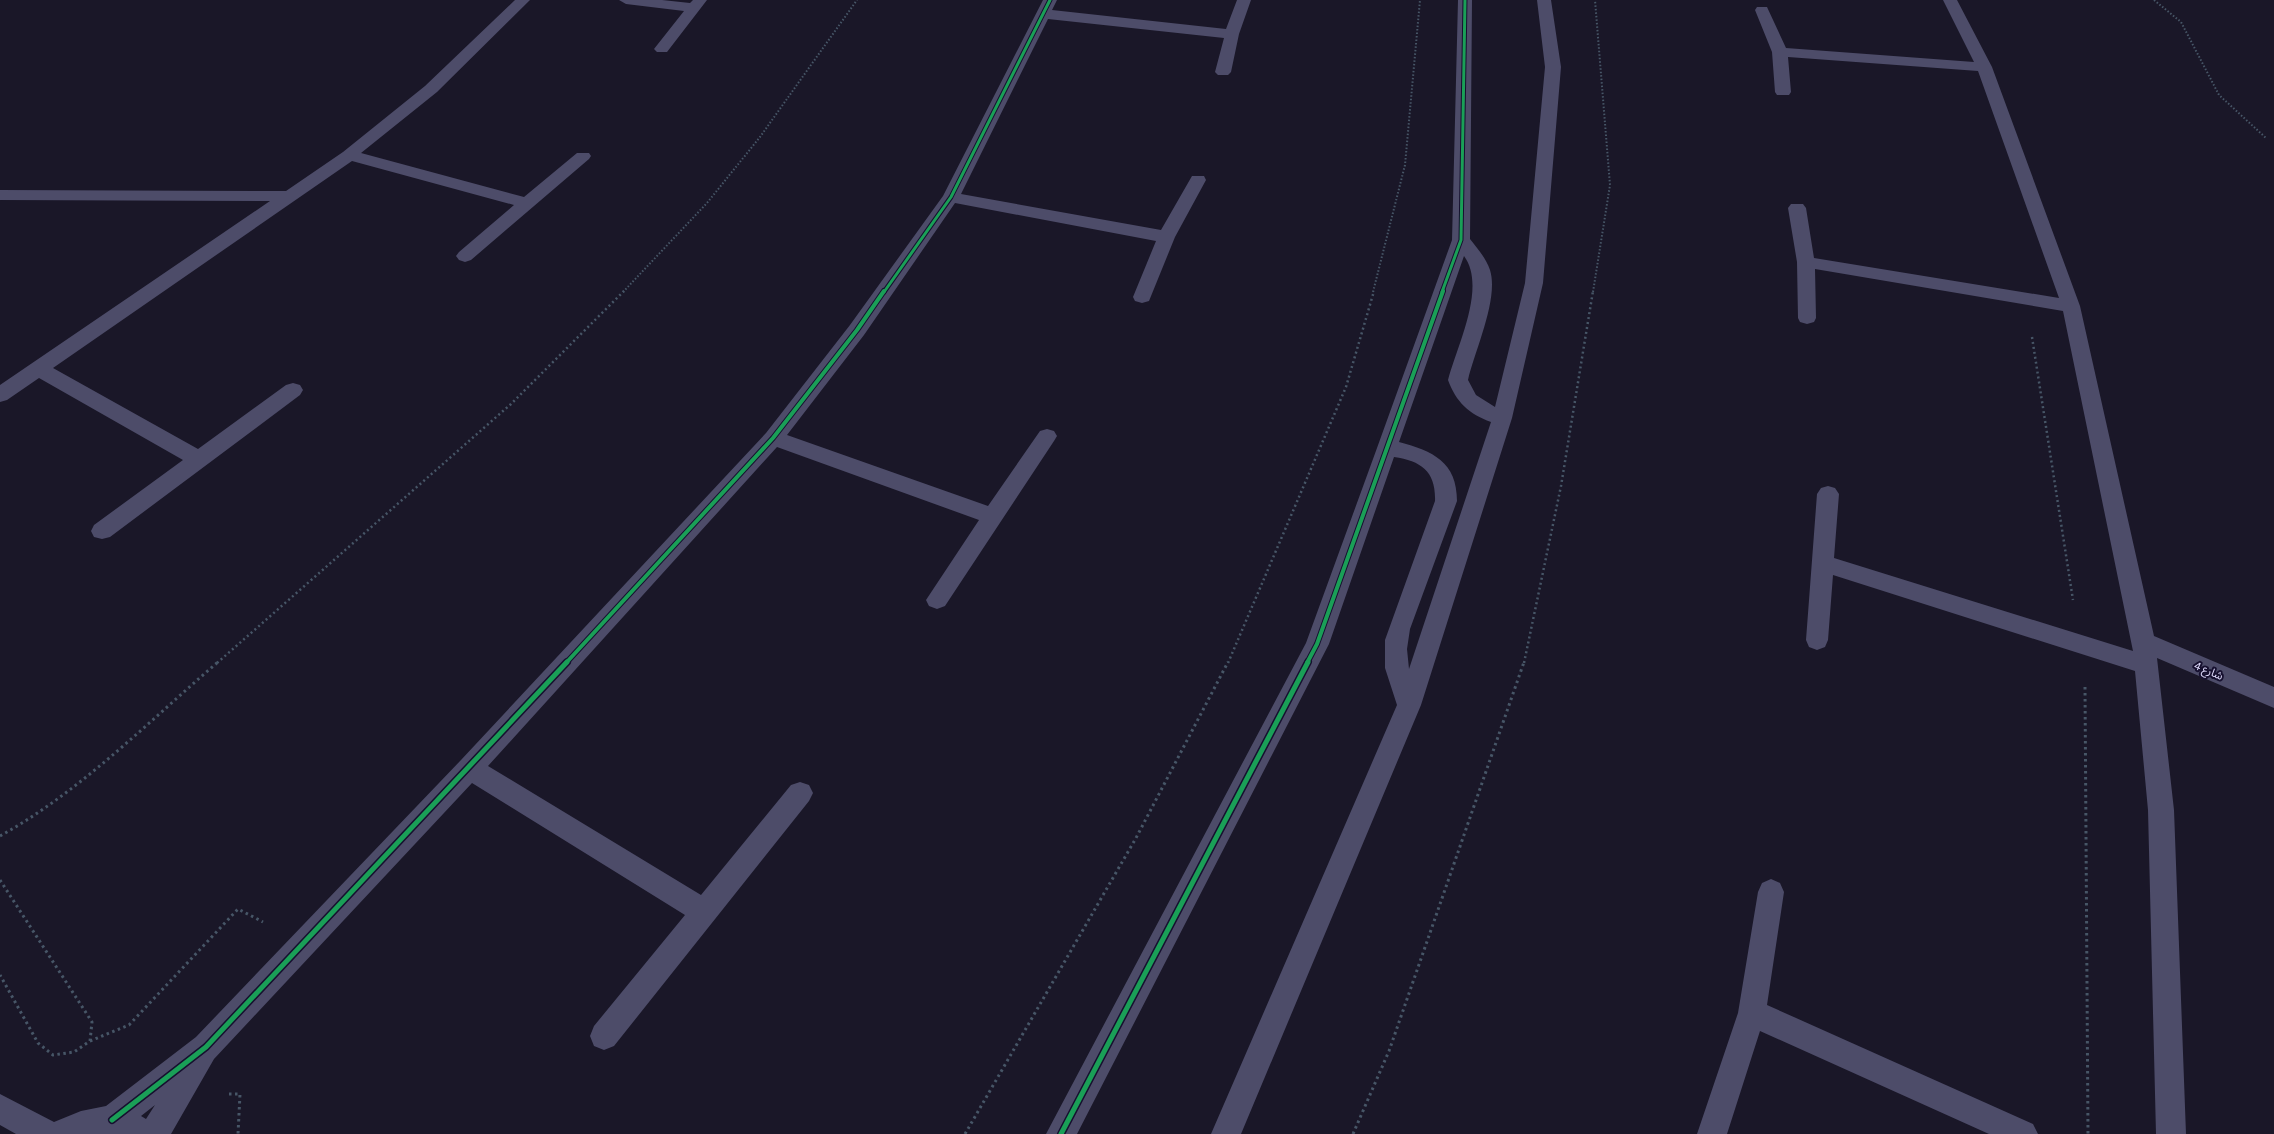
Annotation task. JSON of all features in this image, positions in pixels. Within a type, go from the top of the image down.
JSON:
[{"type":"street","points":[[0,395],[350,155],[430,89],[483,41],[523,0]]},
{"type":"street","points":[[626,0],[697,4]]},
{"type":"street","points":[[1223,72],[1232,34],[1244,0]]},
{"type":"street","points":[[1062,1134],[1317,644],[1461,240],[1465,0]]},
{"type":"street","points":[[1226,1134],[1409,705],[1502,418],[1534,283],[1553,67],[1544,0]]},
{"type":"street","points":[[1950,0],[1984,67],[2071,306],[2145,654],[2161,810],[2171,1134]]},
{"type":"street","points":[[662,49],[697,4]]},
{"type":"street","points":[[112,1120],[206,1047],[470,768],[773,438],[857,330],[951,197],[1047,7],[1232,34]]},
{"type":"street","points":[[1762,10],[1780,52],[1783,92]]},
{"type":"street","points":[[1780,52],[1984,67]]},
{"type":"street","points":[[350,155],[526,203]]},
{"type":"street","points":[[465,256],[583,156]]},
{"type":"street","points":[[1142,297],[1166,237],[1198,180]]},
{"type":"street","points":[[0,195],[290,196]]},
{"type":"street","points":[[951,197],[1166,237]]},
{"type":"street","points":[[1796,208],[1806,262],[1807,318]]},
{"type":"street","points":[[1461,240],[1473,255],[1481,271],[1483,288],[1458,380],[1461,390],[1469,401],[1484,412],[1502,418]]},
{"type":"street","points":[[1806,262],[2071,306]]},
{"type":"street","points":[[38,369],[198,459]]},
{"type":"street","points":[[102,531],[293,390]]},
{"type":"street","points":[[937,600],[1047,436]]},
{"type":"street","points":[[773,438],[994,517]]},
{"type":"street","points":[[1387,448],[1406,450],[1424,458],[1438,469],[1445,479],[1447,490],[1446,501],[1399,629],[1395,647],[1395,666],[1400,686],[1409,705]]},
{"type":"street","points":[[1817,640],[1828,494]]},
{"type":"street","name":"شارع 4","points":[[1823,563],[2080,643],[2145,654],[2274,698]]},
{"type":"street","points":[[470,768],[704,912]]},
{"type":"street","points":[[604,1036],[800,793]]},
{"type":"street","points":[[1712,1134],[1752,1013],[1771,892]]},
{"type":"street","points":[[1752,1013],[2023,1134]]},
{"type":"street","points":[[154,1134],[206,1047]]},
{"type":"street","points":[[0,1109],[46,1134]]},
{"type":"street","points":[[61,1134],[83,1124],[112,1120],[135,1127],[141,1134]]},
{"type":"path","points":[[0,836],[25,822],[69,791],[305,587],[511,404],[605,311],[707,203],[760,137],[857,0]]},
{"type":"path","points":[[965,1134],[1136,838],[1233,653],[1343,394],[1383,260],[1405,165],[1420,0]]},
{"type":"path","points":[[1353,1134],[1389,1051],[1523,668],[1561,486],[1610,185],[1597,5],[1594,0]]},
{"type":"path","points":[[2154,0],[2181,22],[2219,95],[2266,138]]},
{"type":"path","points":[[2026,299],[2080,643],[2086,697],[2088,1134]]},
{"type":"path","points":[[0,880],[92,1022],[90,1041],[74,1052],[53,1055],[38,1043],[0,975]]},
{"type":"cycle path","points":[[112,1120],[206,1047],[470,768],[773,438],[857,330],[951,197],[1050,0]]},
{"type":"cycle path","points":[[1061,1134],[1317,644],[1387,448],[1461,240],[1465,0]]}]
